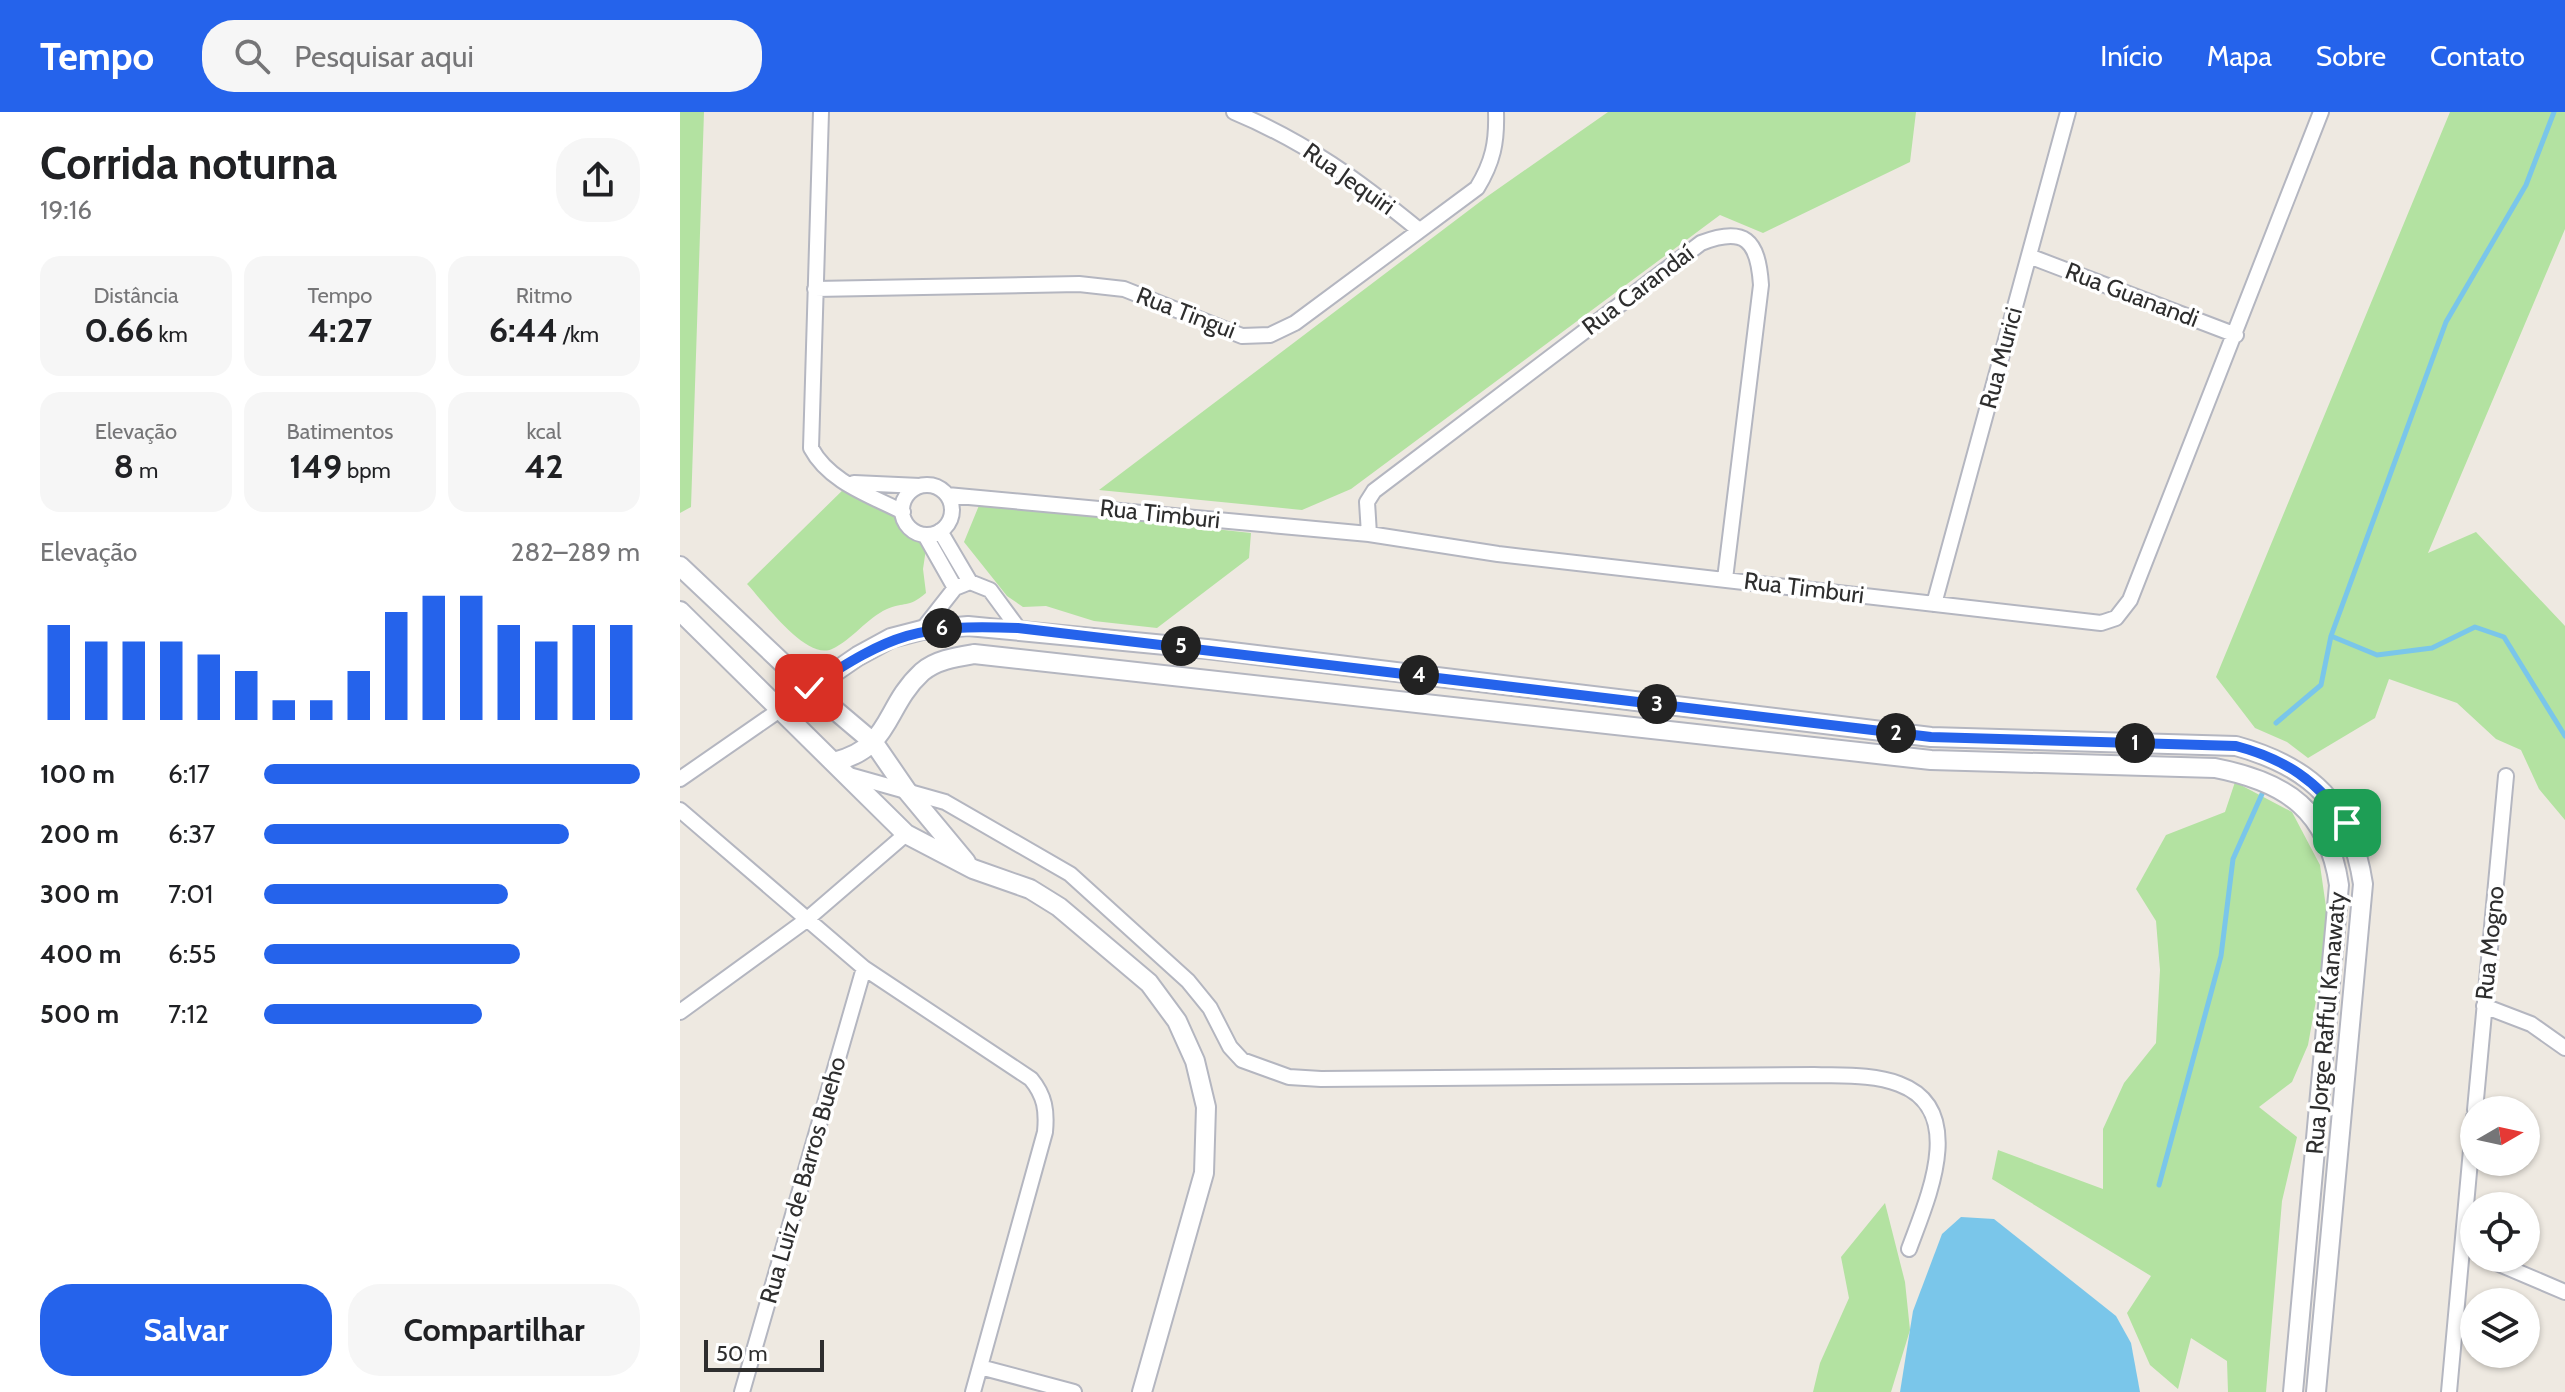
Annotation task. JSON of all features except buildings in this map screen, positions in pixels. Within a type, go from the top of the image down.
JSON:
[{"type":"main road","points":[[680,566],[809,688],[874,743],[907,791],[973,869]]},
{"type":"main road","points":[[680,611],[906,834],[973,869],[1030,889],[1059,907],[1149,983],[1177,1021],[1195,1061],[1206,1107],[1204,1173],[1142,1392]]},
{"type":"main road","name":"Rua Jorge Rafful Kanawaty","points":[[781,709],[880,644],[922,630],[968,626],[1018,628],[1931,737],[2236,746],[2266,754],[2299,771],[2328,795],[2347,823],[2358,853],[2363,884],[2316,1392]]},
{"type":"main road","points":[[1092,665],[1096,637]]},
{"type":"main road","name":"Rua Jorge Rafful Kanawaty","points":[[874,743],[902,696],[923,671],[945,659],[974,654],[1931,760],[2215,768],[2247,774],[2278,788],[2307,809],[2324,831],[2335,860],[2339,885],[2293,1392]]},
{"type":"main road","points":[[834,762],[856,756],[874,743]]},
{"type":"street","points":[[821,112],[811,448],[820,465],[832,476],[903,512],[910,527],[925,535],[955,588]]},
{"type":"street","name":"Rua Jequiri","points":[[1234,112],[1278,130],[1349,172],[1419,230]]},
{"type":"street","name":"Rua Tingui","points":[[815,289],[1079,284],[1124,289],[1165,302],[1242,336],[1270,335],[1295,323],[1477,188],[1490,166],[1497,139],[1496,112]]},
{"type":"street","name":"Rua Murici","points":[[1934,604],[2068,112]]},
{"type":"street","name":"Rua Timburi","points":[[947,495],[1369,534],[1498,554],[2076,623],[2101,623],[2116,618],[2130,600],[2321,112]]},
{"type":"street","name":"Rua Carandaí","points":[[1369,534],[1367,502],[1374,491],[1701,243],[1718,236],[1738,235],[1754,245],[1761,285],[1725,579]]},
{"type":"street","name":"Rua Guanandi","points":[[2029,256],[2236,335]]},
{"type":"street","points":[[850,483],[935,486],[947,495],[951,518],[940,531],[925,535]]},
{"type":"street","points":[[903,512],[907,496],[920,486]]},
{"type":"street","points":[[940,531],[970,582],[990,590],[1018,628]]},
{"type":"street","points":[[922,630],[955,588],[970,582]]},
{"type":"street","points":[[680,779],[781,709]]},
{"type":"street","points":[[849,775],[945,802],[1070,874],[1188,981],[1210,1008],[1230,1047],[1242,1060],[1289,1077],[1814,1075],[1868,1077],[1900,1084],[1921,1097],[1931,1112],[1937,1137],[1932,1186],[1909,1249]]},
{"type":"street","name":"Rua Mogno","points":[[2476,1096],[2506,776]]},
{"type":"street","points":[[680,810],[805,921],[864,968],[1031,1079],[1041,1091],[1047,1112],[1045,1132],[973,1392]]},
{"type":"street","points":[[680,1012],[805,921],[906,834]]},
{"type":"street","name":"Rua Luiz de Barros Bueho","points":[[742,1392],[864,968]]},
{"type":"street","points":[[2484,1006],[2531,1024],[2565,1048]]},
{"type":"street","points":[[2449,1392],[2465,1272]]},
{"type":"street","points":[[2518,1272],[2565,1292]]},
{"type":"street","points":[[980,1367],[1074,1392]]},
{"type":"green space","points":[[680,112],[704,112],[691,507],[680,513]]},
{"type":"green space","points":[[1608,112],[1916,112],[1910,162],[1763,233],[1720,215],[1351,489],[1302,510],[1099,490],[1485,198]]},
{"type":"green space","points":[[2450,112],[2565,112],[2565,229],[2428,553],[2476,532],[2565,626],[2565,820],[2539,789],[2521,750],[2496,739],[2457,703],[2389,679],[2375,718],[2308,758],[2287,742],[2255,728],[2216,677]]},
{"type":"green space","points":[[850,483],[895,513],[926,549],[923,569],[926,593],[910,603],[880,613],[839,645],[822,650],[810,646],[786,628],[747,584]]},
{"type":"green space","points":[[980,503],[1251,533],[1249,558],[1157,628],[1094,621],[1046,606],[1023,607],[1007,596],[964,542]]},
{"type":"green space","points":[[2235,782],[2292,812],[2320,865],[2329,928],[2308,1045],[2292,1082],[2259,1107],[2297,1137],[2282,1201],[2266,1392],[2228,1392],[2227,1361],[2191,1338],[2178,1389],[2150,1365],[2127,1313],[2151,1276],[1992,1179],[1998,1150],[2103,1189],[2103,1129],[2124,1083],[2156,1043],[2160,970],[2156,921],[2136,889],[2166,835],[2225,812]]},
{"type":"green space","points":[[1885,1203],[1905,1282],[1910,1330],[1891,1392],[1813,1392],[1820,1363],[1849,1298],[1841,1257]]},
{"type":"water","points":[[1961,1217],[1994,1219],[2116,1316],[2131,1343],[2140,1392],[1900,1392],[1913,1311],[1942,1234]]},
{"type":"waterway","points":[[2276,723],[2321,685],[2331,636],[2446,322],[2526,185],[2554,112]]},
{"type":"waterway","points":[[2331,636],[2377,655],[2432,648],[2475,627],[2504,637],[2565,736]]},
{"type":"waterway","points":[[2159,1185],[2221,956],[2233,859],[2262,794]]},
{"type":"route","points":[[809,688],[891,638],[922,630],[968,626],[1018,628],[1931,737],[2236,746],[2266,754],[2299,771],[2328,795],[2347,823]]}]
